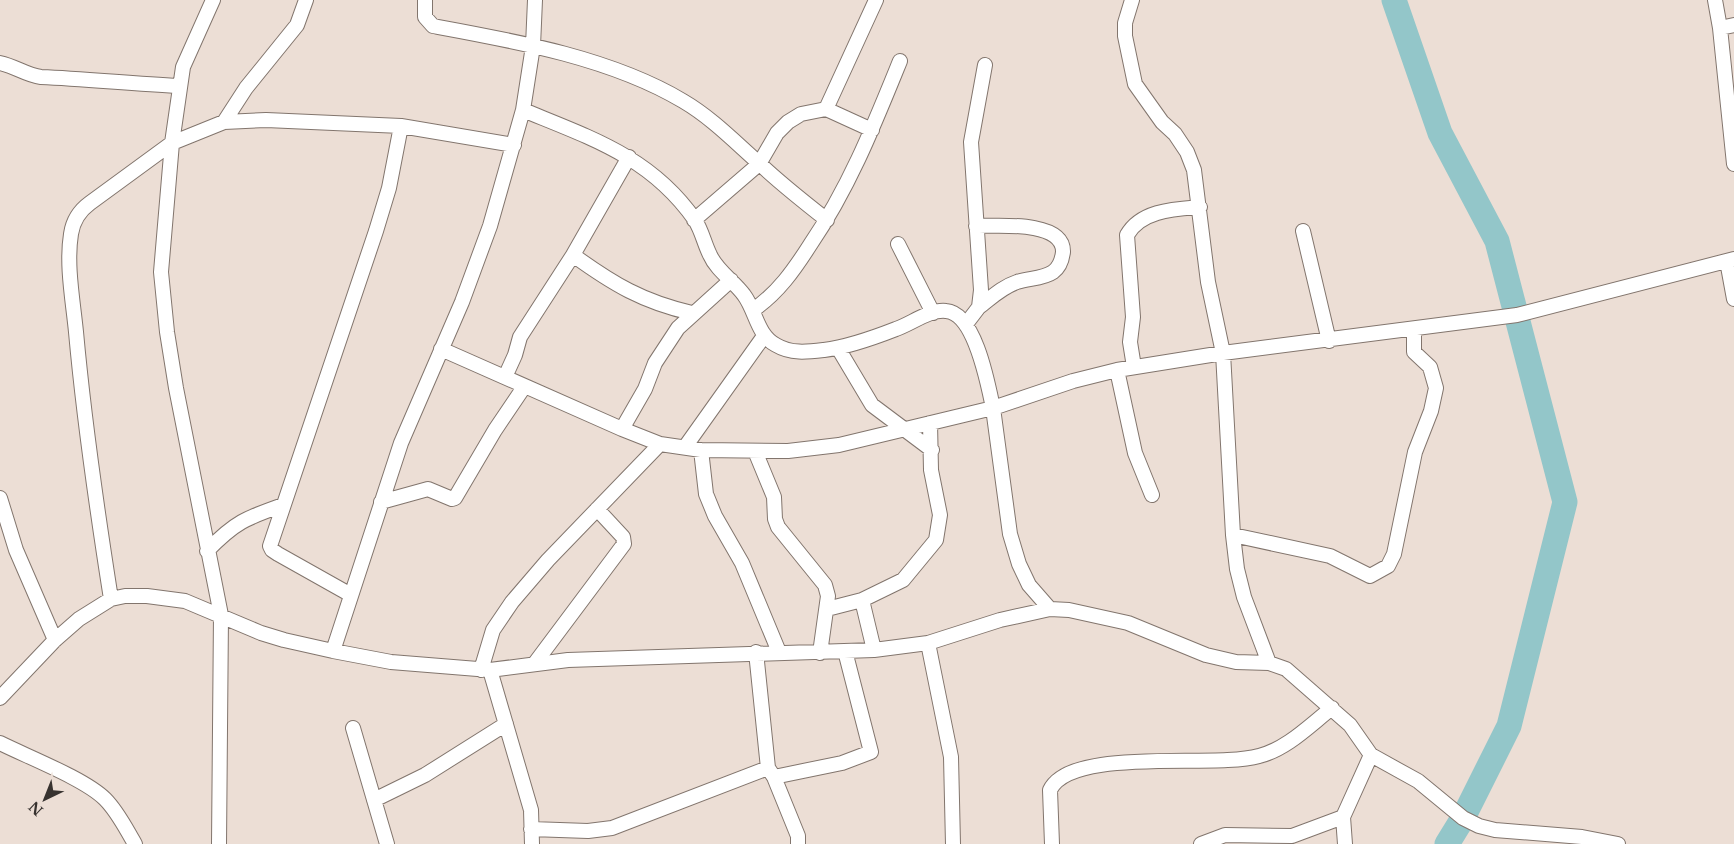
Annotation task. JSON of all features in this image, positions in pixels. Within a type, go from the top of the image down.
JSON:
[{"type":"street","points":[[213,0],[187,55],[179,86],[161,272],[171,360],[221,615],[219,844]]},
{"type":"street","points":[[224,122],[246,88],[297,25],[306,0]]},
{"type":"street","points":[[425,0],[425,17],[433,26],[533,46],[593,63],[654,85],[717,124],[759,164],[827,220]]},
{"type":"street","points":[[332,651],[400,443],[462,302],[490,226],[523,110],[533,46],[535,0]]},
{"type":"street","points":[[826,108],[876,0]]},
{"type":"street","points":[[1132,0],[1125,23],[1132,76],[1141,94],[1187,152],[1194,170],[1208,282],[1223,353],[1233,535],[1237,569],[1244,597],[1269,663]]},
{"type":"street","points":[[1715,0],[1727,26],[1734,164]]},
{"type":"street","points":[[753,310],[775,293],[791,275],[827,220],[851,178],[900,61]]},
{"type":"street","points":[[0,63],[19,67],[31,76],[117,80],[131,84],[179,86]]},
{"type":"street","points":[[979,307],[981,284],[971,142],[985,65]]},
{"type":"street","points":[[694,220],[759,164],[777,134],[788,122],[801,114],[826,108],[872,130]]},
{"type":"street","points":[[523,110],[591,138],[629,157],[656,176],[694,220],[701,231],[710,256],[744,295],[753,310],[764,336],[775,345],[803,353],[838,348],[896,329],[933,313],[946,311],[958,316],[966,324],[983,365],[993,408],[1010,534],[1018,564],[1029,585],[1050,610]]},
{"type":"street","points":[[111,599],[81,388],[71,276],[70,235],[80,210],[172,143],[224,122],[266,120],[401,126],[514,146]]},
{"type":"street","points":[[350,595],[272,550],[270,546],[376,231],[389,188],[401,126]]},
{"type":"street","points":[[505,377],[515,355],[520,337],[573,255],[629,157]]},
{"type":"street","points":[[1134,367],[1130,342],[1133,317],[1127,235],[1153,214],[1161,210],[1200,206]]},
{"type":"street","points":[[966,324],[979,307],[1006,287],[1052,272],[1062,260],[1063,248],[1056,236],[1049,231],[1018,225],[976,226]]},
{"type":"street","points":[[1303,231],[1329,341]]},
{"type":"street","points":[[898,244],[933,313]]},
{"type":"street","points":[[573,255],[633,294],[667,307],[692,313]]},
{"type":"street","points":[[441,349],[505,377],[524,388],[660,444],[701,450],[788,451],[838,445],[993,408],[1073,381],[1118,370],[1223,353],[1329,341],[1517,315],[1730,260],[1734,299]]},
{"type":"street","points":[[622,429],[645,389],[663,348],[692,313],[731,280]]},
{"type":"street","points":[[1233,535],[1330,556],[1370,576],[1388,566],[1396,545],[1415,452],[1431,411],[1436,388],[1430,367],[1414,352],[1414,330]]},
{"type":"street","points":[[685,447],[764,336]]},
{"type":"street","points":[[838,348],[872,405],[932,450]]},
{"type":"street","points":[[1118,370],[1135,453],[1152,495]]},
{"type":"street","points":[[381,502],[428,489],[452,499],[455,498],[495,430],[524,388]]},
{"type":"street","points":[[827,609],[862,600],[903,580],[936,540],[940,515],[931,470],[930,423]]},
{"type":"street","points":[[532,844],[530,810],[506,724],[485,670],[493,630],[512,602],[660,444]]},
{"type":"street","points":[[701,450],[706,494],[714,516],[742,563],[779,652]]},
{"type":"street","points":[[755,451],[774,497],[774,519],[778,528],[820,577],[828,596],[820,653]]},
{"type":"street","points":[[0,498],[3,518],[55,640]]},
{"type":"street","points":[[207,551],[229,529],[237,524],[283,505]]},
{"type":"street","points":[[535,663],[624,544],[623,536],[597,510]]},
{"type":"street","points":[[1,694],[79,618],[111,599],[147,596],[185,601],[284,640],[332,651],[391,662],[485,670],[535,663],[756,652],[820,653],[874,650],[928,643],[1000,620],[1050,610],[1069,610],[1128,623],[1206,655],[1236,662],[1269,663],[1286,669],[1350,725],[1371,755],[1418,781],[1463,818],[1479,826],[1495,830],[1582,837],[1618,844]]},
{"type":"street","points":[[862,600],[874,650]]},
{"type":"street","points":[[928,643],[951,757],[953,844]]},
{"type":"street","points":[[531,829],[588,831],[612,828],[771,772],[842,763],[872,752],[845,651]]},
{"type":"street","points":[[756,652],[771,772],[798,836],[798,844]]},
{"type":"street","points":[[1052,844],[1050,790],[1060,778],[1076,770],[1096,764],[1226,762],[1261,756],[1281,747],[1332,708]]},
{"type":"street","points":[[374,800],[425,775],[488,738],[506,724]]},
{"type":"street","points":[[353,728],[387,844]]},
{"type":"street","points":[[0,743],[84,785],[104,798],[114,810],[135,844]]},
{"type":"street","points":[[1345,844],[1343,817],[1371,755]]},
{"type":"street","points":[[1201,844],[1225,835],[1292,836],[1343,817]]},
{"type":"waterway","points":[[1394,0],[1440,133],[1497,241],[1565,502],[1509,726],[1463,818],[1447,844]]}]
